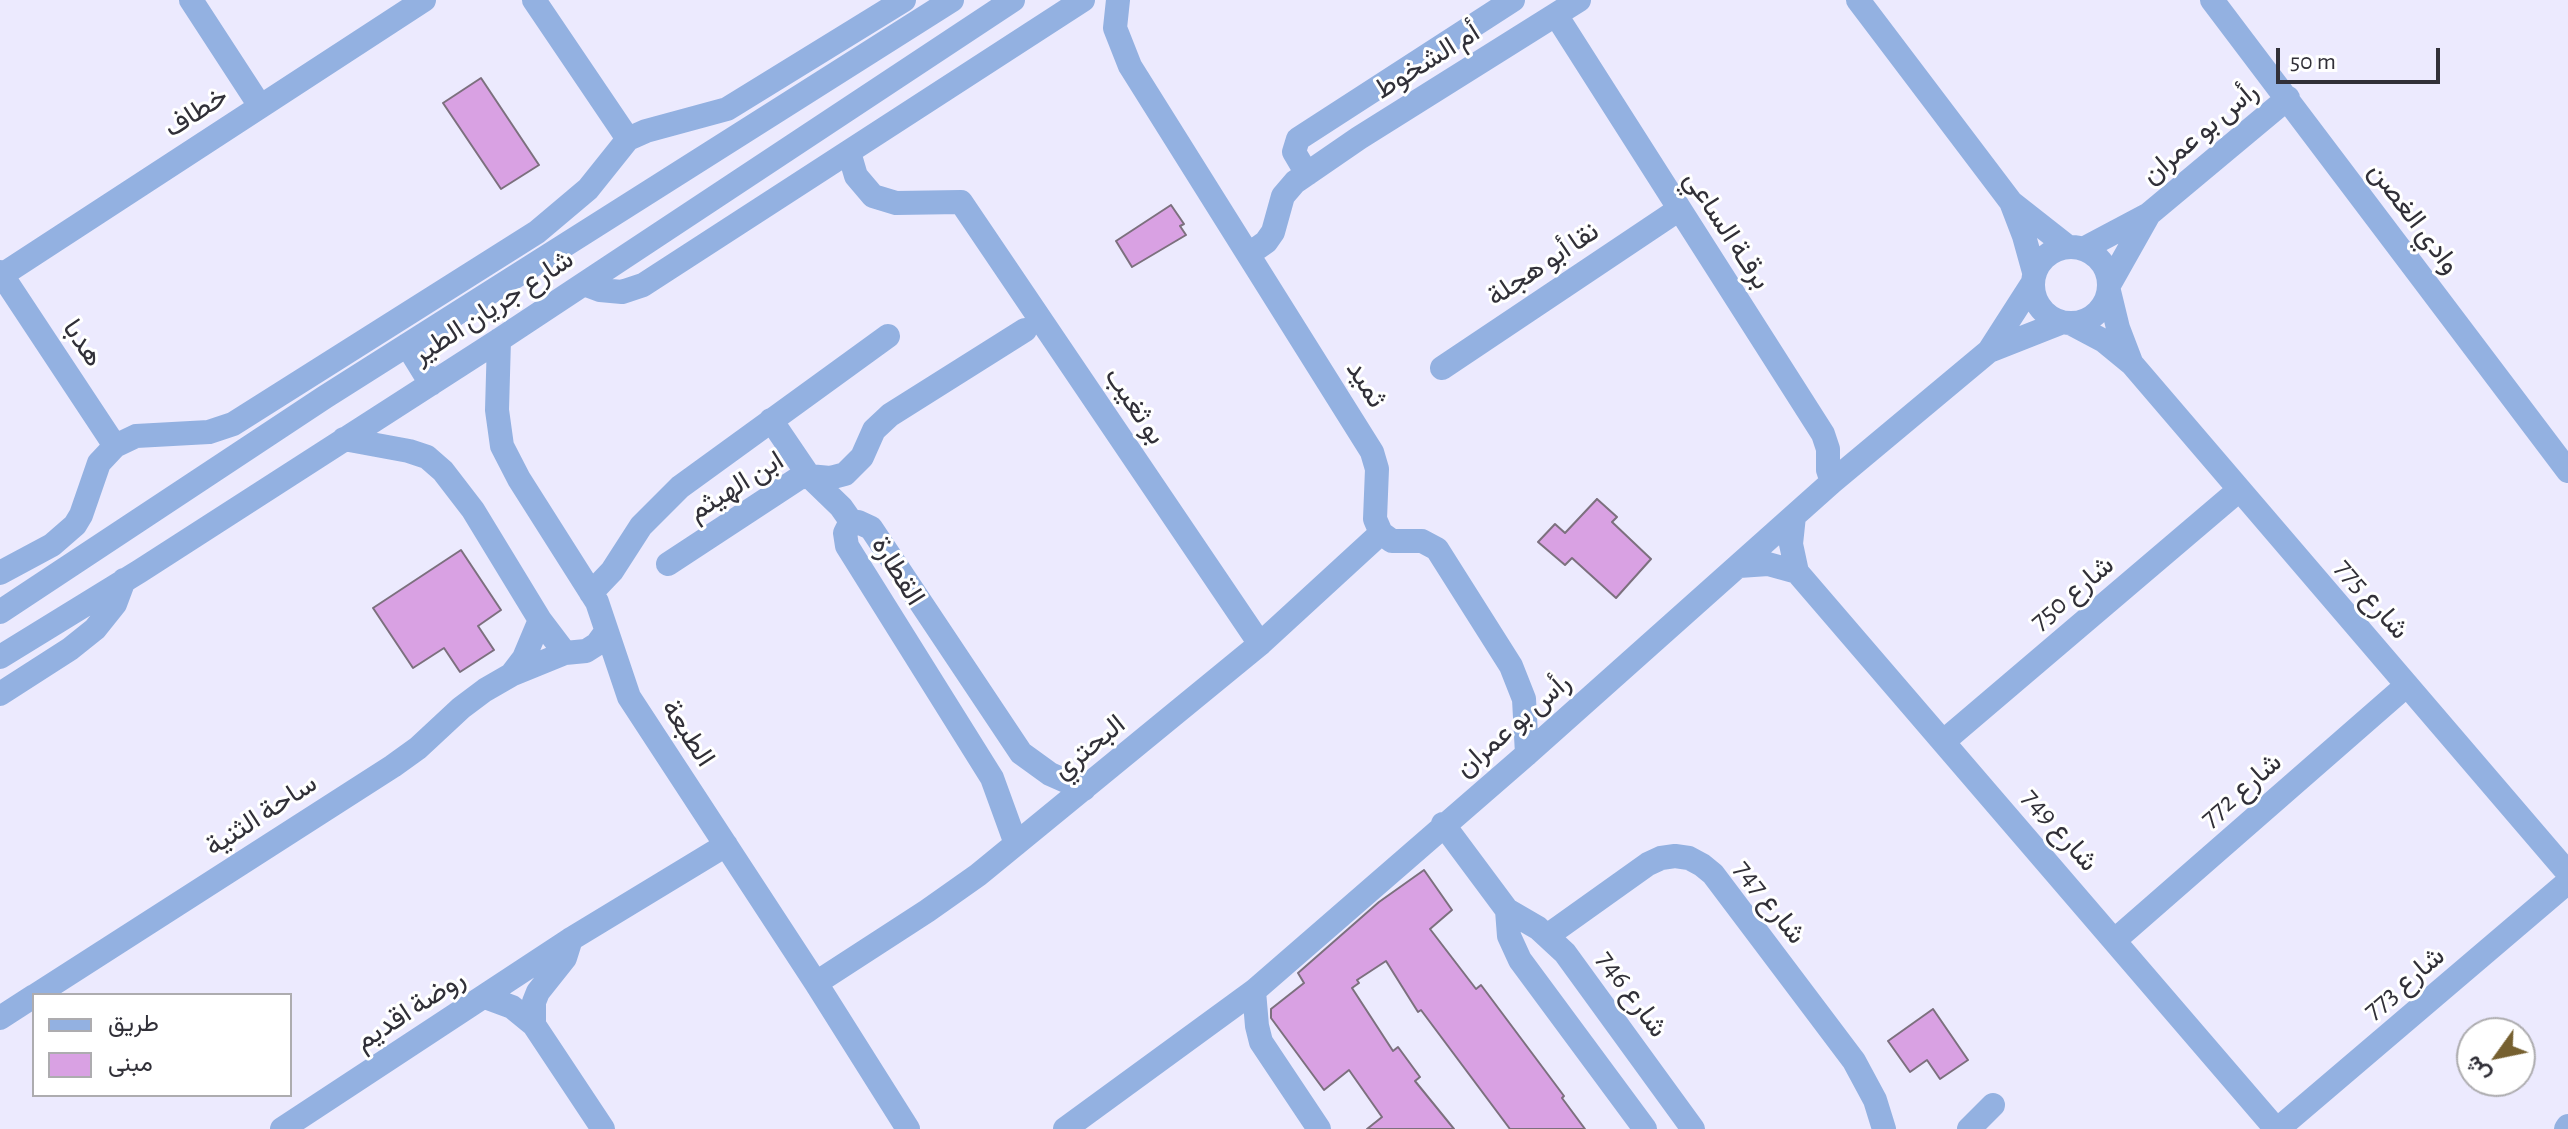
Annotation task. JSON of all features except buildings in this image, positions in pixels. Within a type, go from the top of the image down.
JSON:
[{"type":"street","points":[[191,0],[260,106]]},
{"type":"street","name":"خطاف","points":[[1,274],[424,0]]},
{"type":"street","points":[[534,0],[628,139],[646,131],[727,109],[875,8],[904,0]]},
{"type":"street","name":"شارع جريان الطير","points":[[0,612],[407,345],[952,0]]},
{"type":"street","name":"شارع جريان الطير","points":[[0,657],[499,340],[1013,0]]},
{"type":"street","name":"ثميد","points":[[1118,0],[1115,28],[1130,66],[1372,452],[1377,469],[1375,519],[1381,533]]},
{"type":"street","name":"أم الشخوط","points":[[1307,174],[1294,152],[1298,139],[1513,0]]},
{"type":"street","name":"أم الشخوط","points":[[1249,254],[1266,242],[1273,232],[1288,189],[1307,174],[1579,0]]},
{"type":"street","points":[[1858,0],[2011,202],[2024,236],[2037,304],[2043,312],[2066,324],[2094,316],[2103,307],[2109,288],[2102,263],[2011,202]]},
{"type":"street","name":"وادي الغصن","points":[[2212,0],[2568,471]]},
{"type":"street","points":[[584,284],[600,290],[622,292],[643,285],[1077,4],[1115,28]]},
{"type":"street","name":"برقـة الساعي","points":[[1556,15],[1823,434],[1832,482]]},
{"type":"street","points":[[1468,29],[1487,58]]},
{"type":"street","name":"رأس بو عمران","points":[[2076,248],[2149,214],[2288,98]]},
{"type":"street","points":[[1341,111],[1359,138]]},
{"type":"street","name":"شارع جريان الطير","points":[[115,446],[136,436],[209,432],[233,424],[537,232],[588,189],[628,139]]},
{"type":"street","name":"بو ثغيب","points":[[849,152],[856,176],[873,196],[896,203],[961,202],[1260,644]]},
{"type":"street","name":"نقا أبو هجلة","points":[[1442,368],[1678,210]]},
{"type":"street","name":"رأس بو عمران","points":[[2109,288],[2149,214]]},
{"type":"street","points":[[2033,278],[2047,254],[2076,248]]},
{"type":"street","name":"هدبا","points":[[1,274],[115,446]]},
{"type":"street","name":"رأس بو عمران","points":[[1065,1129],[1254,991],[1527,754],[1832,482],[1989,351],[2033,278]]},
{"type":"street","name":"شارع 775","points":[[2109,288],[2118,328],[2132,364]]},
{"type":"street","name":"رأس بو عمران","points":[[1989,351],[2066,324]]},
{"type":"street","name":"شارع 775","points":[[2066,324],[2104,341],[2132,364],[2568,873]]},
{"type":"street","name":"ابن الهيثم","points":[[668,564],[799,478],[830,478],[845,474],[862,457],[874,430],[890,415],[1025,330]]},
{"type":"street","points":[[591,593],[612,571],[641,526],[680,487],[888,336]]},
{"type":"street","name":"الطبعة","points":[[499,340],[496,401],[502,446],[519,479],[597,602],[629,697],[908,1129]]},
{"type":"street","points":[[407,345],[431,384]]},
{"type":"street","points":[[771,420],[809,476],[841,507],[853,524]]},
{"type":"street","points":[[344,439],[409,451],[427,457],[443,471],[473,510],[540,620],[565,653]]},
{"type":"street","points":[[0,573],[52,545],[75,525],[99,463],[115,446]]},
{"type":"street","name":"شارع 750","points":[[1944,741],[2239,490]]},
{"type":"street","points":[[1739,566],[1768,564],[1797,572],[1791,544],[1794,516]]},
{"type":"street","name":"القطارة","points":[[1016,844],[992,778],[847,546],[845,533],[853,524],[867,525],[875,534],[1021,753],[1050,774],[1084,789]]},
{"type":"street","points":[[1381,533],[1392,541],[1428,542],[1441,553],[1520,685],[1527,723],[1527,754]]},
{"type":"street","name":"البحتري","points":[[816,983],[953,893],[1016,844],[1260,644],[1381,533]]},
{"type":"street","points":[[38,552],[53,577]]},
{"type":"street","name":"شارع 749","points":[[1797,572],[2277,1129]]},
{"type":"street","points":[[0,694],[95,629],[115,604],[124,580]]},
{"type":"street","name":"ساحة الثنية","points":[[511,675],[524,658],[540,620]]},
{"type":"street","name":"ساحة الثنية","points":[[40,993],[393,766],[418,748],[472,699],[511,675],[565,653],[586,651],[597,644],[605,633]]},
{"type":"street","name":"شارع 772","points":[[2115,940],[2407,685]]},
{"type":"street","name":"شارع 746","points":[[1443,824],[1507,910],[1547,936],[1565,953],[1688,1127]]},
{"type":"street","name":"روضة اقديم","points":[[283,1129],[571,939],[726,845]]},
{"type":"street","name":"شارع 747","points":[[1547,936],[1661,858],[1689,858],[1702,865],[1713,874],[1854,1061],[1875,1100],[1884,1129]]},
{"type":"street","name":"شارع 773","points":[[2277,1129],[2568,882]]},
{"type":"street","name":"شارع 746","points":[[1507,910],[1509,936],[1520,960],[1645,1129]]},
{"type":"street","points":[[534,1025],[534,1002],[538,992],[565,958],[571,939]]},
{"type":"street","points":[[1254,991],[1261,1042],[1319,1129]]},
{"type":"street","points":[[485,997],[512,1007],[534,1025],[603,1129]]},
{"type":"street","name":"ساحة الثنية","points":[[0,1018],[32,998]]},
{"type":"street","points":[[1969,1129],[1993,1105]]}]
